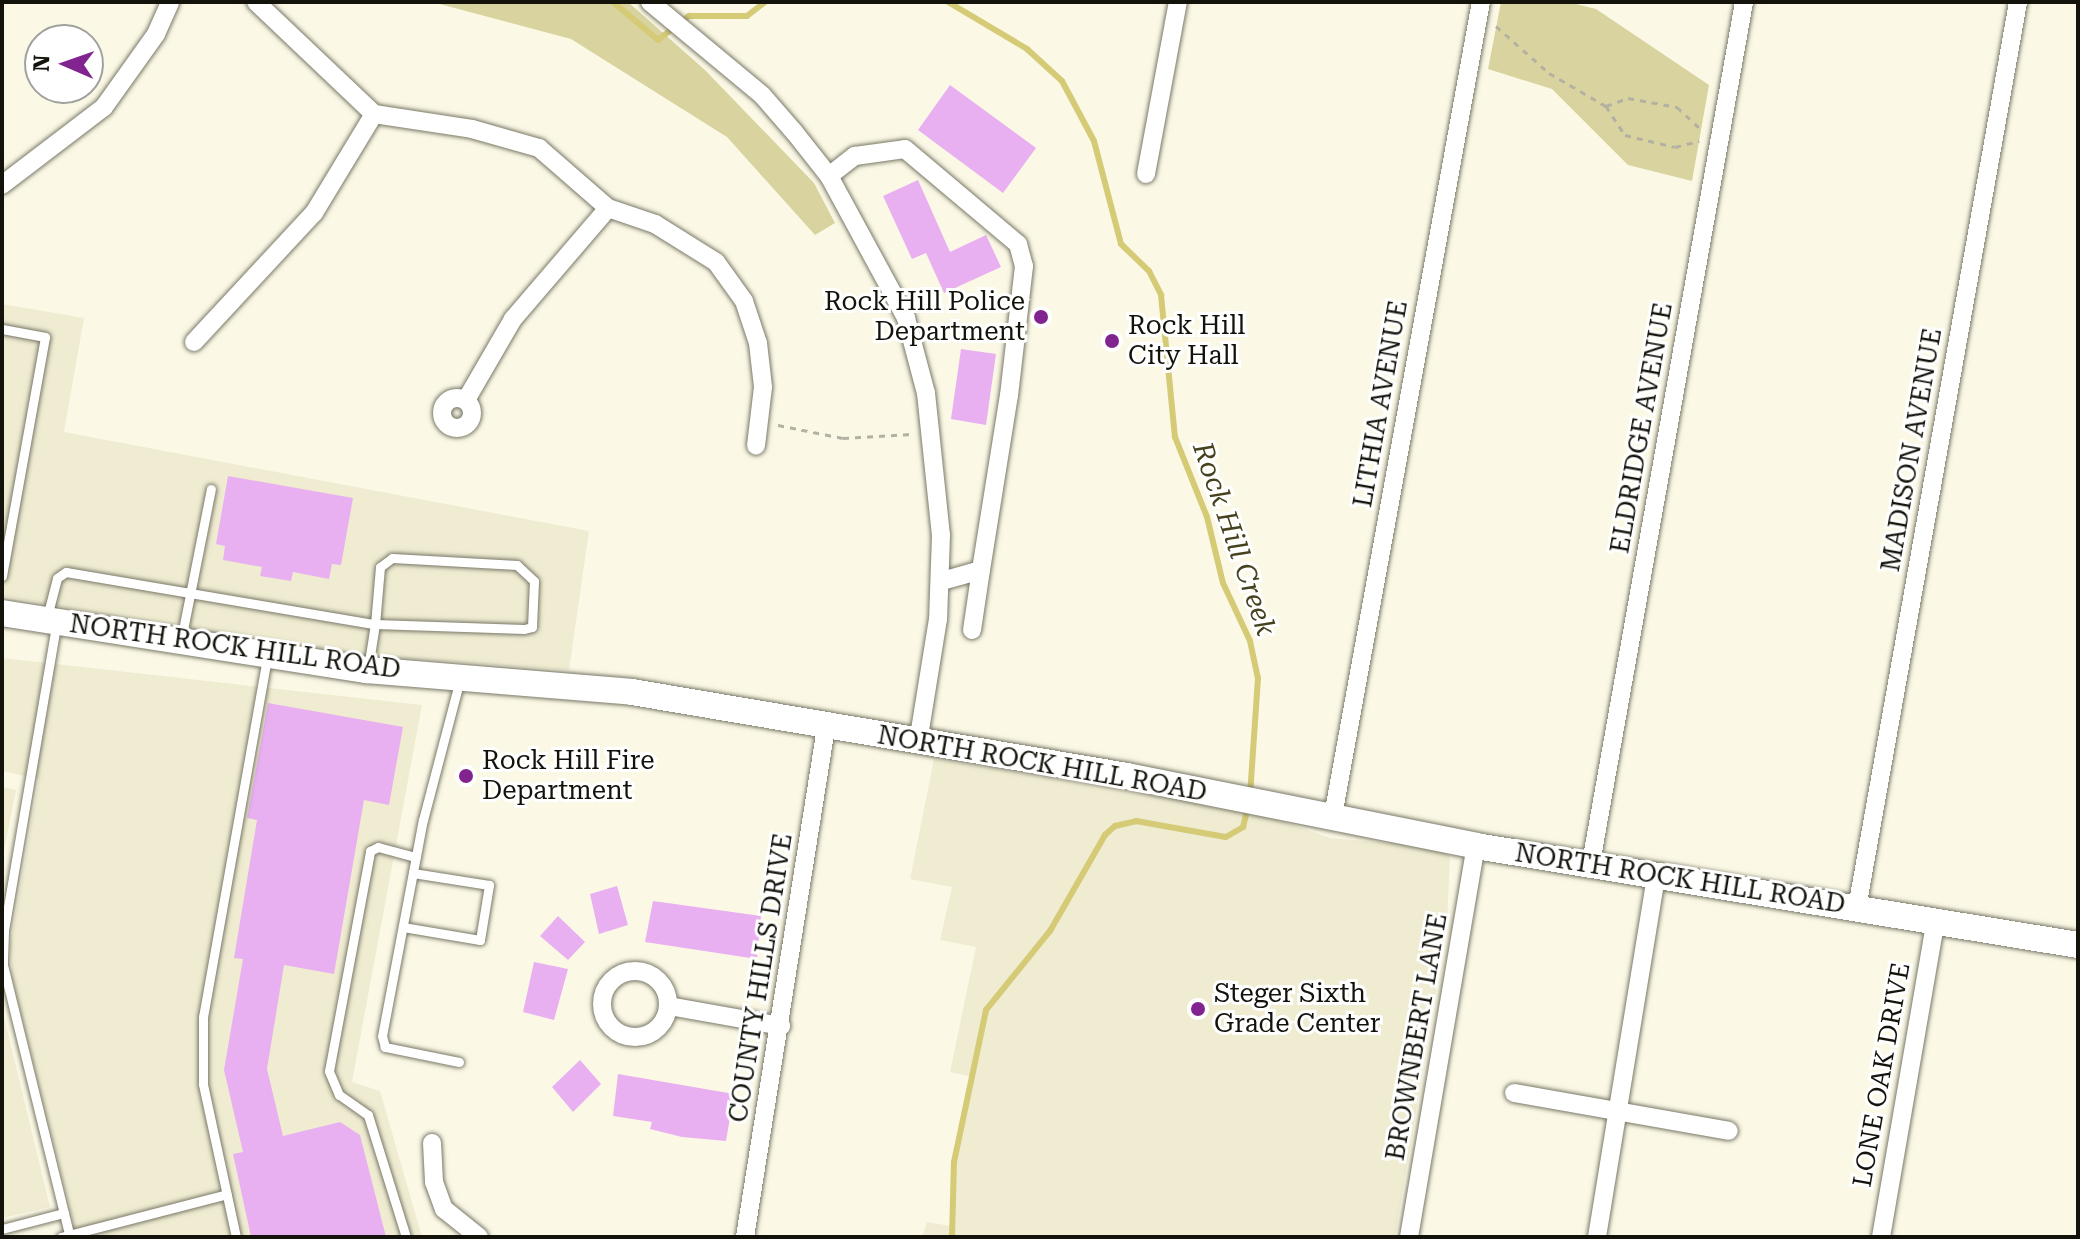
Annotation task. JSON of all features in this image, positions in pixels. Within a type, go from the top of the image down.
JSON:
[{"type":"street","points":[[2,185],[104,107],[156,34],[170,2]]},
{"type":"street","points":[[256,2],[374,114],[472,129],[539,148],[608,208],[655,224],[716,262],[744,301],[758,343],[763,387],[756,446]]},
{"type":"street","points":[[650,2],[762,95],[829,176],[906,318],[939,476],[942,581],[918,743]]},
{"type":"street","points":[[1146,174],[1178,2]]},
{"type":"street","name":"ELDRIDGE AVENUE","points":[[1591,863],[1744,2]]},
{"type":"street","name":"MADISON AVENUE","points":[[1857,908],[2018,2]]},
{"type":"street","name":"LITHIA AVENUE","points":[[1333,816],[1480,9]]},
{"type":"street","points":[[194,342],[314,213],[374,114]]},
{"type":"street","points":[[829,176],[855,156],[905,149],[1018,244],[1024,266],[1009,395],[972,630]]},
{"type":"street","points":[[466,400],[513,319],[608,208]]},
{"type":"street","points":[[942,581],[981,570]]},
{"type":"street","name":"NORTH ROCK HILL ROAD","points":[[2,613],[367,670],[632,692],[1226,796],[1476,846],[2078,945]]},
{"type":"street","name":"COUNTY HILLS DRIVE","points":[[745,1237],[826,728]]},
{"type":"street","name":"BROWNBERT LANE","points":[[1409,1237],[1476,846]]},
{"type":"street","points":[[1597,1237],[1656,875]]},
{"type":"street","name":"LONE OAK DRIVE","points":[[1881,1237],[1935,923]]},
{"type":"street","points":[[669,1006],[781,1026]]},
{"type":"street","points":[[1514,1093],[1729,1131]]},
{"type":"street","points":[[432,1143],[434,1182],[444,1209],[479,1237]]},
{"type":"lane","points":[[2,329],[45,337],[2,576]]},
{"type":"lane","points":[[180,643],[211,489]]},
{"type":"lane","points":[[227,1194],[67,1236],[64,1213],[7,1003],[3,965],[4,931],[57,578],[66,572],[375,624],[524,629],[532,627],[534,581],[517,565],[392,558],[380,567],[375,624],[367,670]]},
{"type":"lane","points":[[236,1237],[203,1084],[203,1017],[267,656]]},
{"type":"lane","points":[[459,1062],[385,1047],[382,1036],[416,857],[460,676]]},
{"type":"lane","points":[[406,1237],[368,1115],[339,1095],[329,1071],[370,851],[378,847],[416,857]]},
{"type":"lane","points":[[403,927],[480,940],[489,885],[413,873]]},
{"type":"lane","points":[[2,1229],[64,1213]]},
{"type":"path","points":[[1480,9],[1549,73],[1606,106],[1625,135],[1675,147],[1698,143],[1701,130]]},
{"type":"path","points":[[1606,106],[1628,98],[1677,107],[1701,130],[1721,134]]},
{"type":"path","points":[[758,421],[843,438],[931,430]]},
{"type":"shaded area","points":[[432,2],[628,2],[705,70],[814,183],[835,223],[815,235],[727,137],[571,39]]},
{"type":"shaded area","points":[[1501,2],[1568,2],[1596,9],[1709,85],[1692,181],[1628,165],[1552,89],[1488,69]]},
{"type":"shaded area","points":[[2,304],[84,318],[64,432],[589,531],[569,670],[314,652],[2,596]]},
{"type":"shaded area","points":[[2,658],[422,705],[352,1082],[380,1091],[422,1237],[77,1237],[13,981],[10,946],[39,779],[2,771]]},
{"type":"shaded area","name":"Steger Sixth Grade Center","points":[[934,759],[1257,813],[1330,838],[1434,847],[1450,856],[1447,925],[1395,1237],[922,1237],[927,1222],[951,1226],[959,1140],[973,1077],[950,1072],[976,947],[940,940],[952,887],[910,879]]},
{"type":"shaded area","points":[[2,787],[16,790],[2,861]]},
{"type":"shaded area","points":[[2,1009],[50,1207],[2,1218]]},
{"type":"building","points":[[950,85],[1036,148],[1003,193],[918,130]]},
{"type":"building","points":[[918,180],[950,252],[986,235],[1001,267],[944,293],[926,253],[912,259],[883,196]]},
{"type":"building","points":[[961,349],[996,354],[986,425],[951,419]]},
{"type":"building","points":[[228,476],[353,498],[341,565],[332,564],[329,579],[293,572],[291,581],[260,576],[262,567],[223,560],[225,546],[216,544]]},
{"type":"building","points":[[268,703],[403,727],[389,805],[364,800],[334,974],[284,965],[267,1069],[283,1136],[340,1122],[360,1135],[386,1237],[251,1237],[233,1154],[243,1152],[224,1070],[243,959],[234,958],[257,820],[247,818]]},
{"type":"building","points":[[617,886],[628,925],[599,934],[590,894]]},
{"type":"building","points":[[653,901],[761,916],[757,959],[645,942]]},
{"type":"building","points":[[558,916],[585,942],[568,960],[540,936]]},
{"type":"building","points":[[534,962],[568,969],[554,1020],[523,1012]]},
{"type":"building","points":[[580,1060],[601,1084],[573,1112],[552,1087]]},
{"type":"building","points":[[618,1074],[734,1094],[726,1141],[682,1137],[650,1129],[652,1122],[613,1116]]},
{"type":"waterway","name":"Rock Hill Creek","points":[[613,2],[658,40],[689,16],[747,16],[765,2]]},
{"type":"waterway","name":"Rock Hill Creek","points":[[948,2],[1027,49],[1062,81],[1094,141],[1121,244],[1149,271],[1161,295],[1175,437],[1207,517],[1223,583],[1250,641],[1258,678],[1250,796]]},
{"type":"waterway","name":"Rock Hill Creek","points":[[952,1237],[954,1162],[986,1010],[1050,931],[1105,835],[1115,826],[1136,821],[1226,837],[1243,827],[1248,807]]},
{"type":"place","name":"Rock Hill Police Department","points":[[1041,317]]},
{"type":"place","name":"Rock Hill City Hall","points":[[1112,341]]},
{"type":"place","name":"Rock Hill Fire Department","points":[[466,776]]},
{"type":"place","name":"Steger Sixth Grade Center","points":[[1198,1009]]}]
